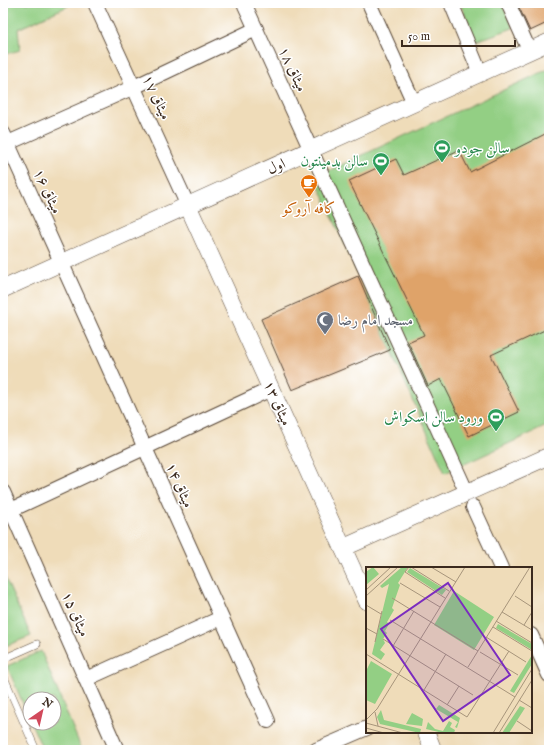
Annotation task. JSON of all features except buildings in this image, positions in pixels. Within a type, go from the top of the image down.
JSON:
[{"type":"street","name":"میثاق ۱۷","points":[[95,3],[188,206]]},
{"type":"street","name":"میثاق ۱۸","points":[[244,3],[501,567]]},
{"type":"street","points":[[369,3],[414,104]]},
{"type":"street","points":[[451,3],[480,73]]},
{"type":"street","points":[[508,3],[530,50]]},
{"type":"street","points":[[5,138],[134,87],[256,29]]},
{"type":"street","name":"اول","points":[[3,289],[549,42]]},
{"type":"street","name":"میثاق ۱۶","points":[[5,138],[62,262]]},
{"type":"street","name":"میثاق ۱۳","points":[[188,206],[366,599]]},
{"type":"street","name":"میثاق ۱۴","points":[[62,262],[268,721]]},
{"type":"street","points":[[11,510],[145,446],[271,389]]},
{"type":"street","points":[[343,548],[470,500],[549,456]]},
{"type":"street","name":"میثاق ۱۵","points":[[3,492],[117,750]]},
{"type":"street","points":[[86,679],[221,618]]},
{"type":"street","points":[[532,637],[549,675]]},
{"type":"street","points":[[316,750],[366,728]]},
{"type":"street","points":[[426,733],[433,750]]},
{"type":"lane","points":[[3,659],[37,644]]},
{"type":"lane","points":[[3,675],[36,750]]},
{"type":"green space","points":[[3,3],[66,3],[68,6],[18,29],[20,50],[3,55]]},
{"type":"green space","points":[[460,3],[502,3],[513,28],[476,41]]},
{"type":"green space","points":[[549,69],[549,425],[445,473],[315,177]]},
{"type":"green space","points":[[3,573],[31,636],[3,647]]},
{"type":"green space","points":[[41,651],[58,691],[22,691],[22,701],[7,666]]},
{"type":"green space","points":[[62,702],[82,750],[43,750],[35,731],[62,731]]},
{"type":"place","name":"سالن جودو","points":[[442,163]]},
{"type":"place","name":"سالن بدمینتون","points":[[381,176]]},
{"type":"place","name":"کافه آروکو","points":[[309,198]]},
{"type":"place","name":"مسجد امام رضا","points":[[325,335]]},
{"type":"place","name":"ورود سالن اسکواش","points":[[496,432]]}]
